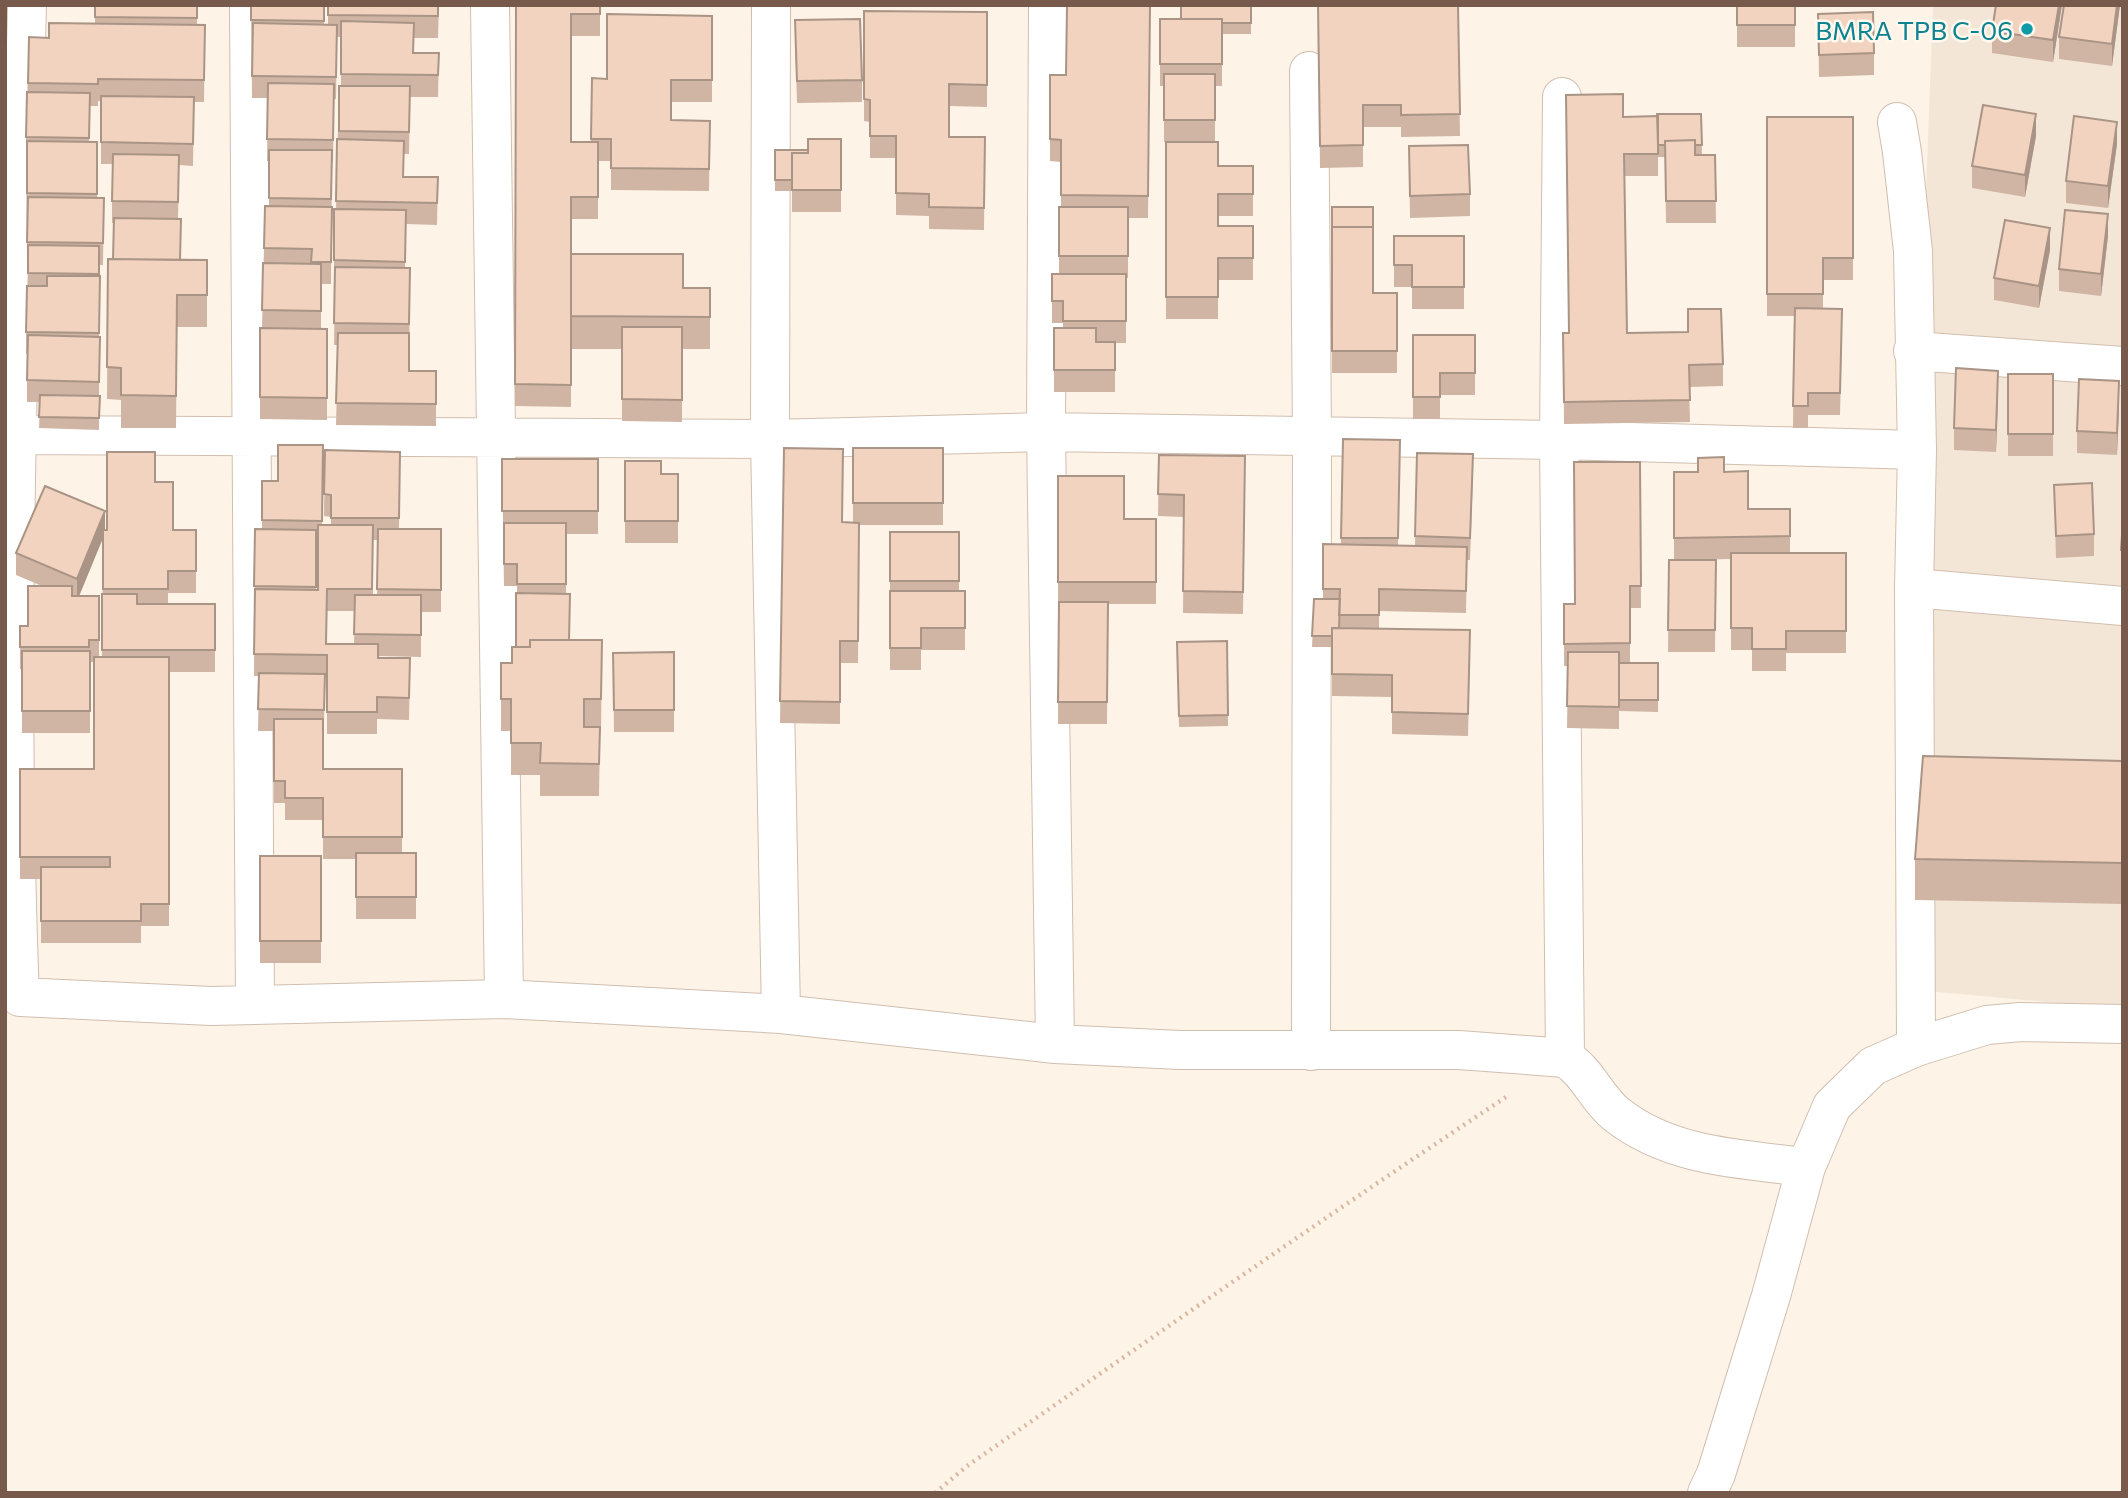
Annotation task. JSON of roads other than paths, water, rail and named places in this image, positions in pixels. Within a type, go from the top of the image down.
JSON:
[{"type":"street","points":[[27,5],[16,435],[16,888],[13,997],[211,1006],[504,999],[781,1014],[1055,1044],[1180,1050],[1459,1050],[1565,1058],[1576,1064],[1614,1112],[1645,1133],[1688,1150],[1806,1167]]},
{"type":"street","points":[[249,5],[255,1005]]},
{"type":"street","points":[[490,5],[504,999]]},
{"type":"street","points":[[771,5],[770,439],[781,1014]]},
{"type":"street","points":[[1048,5],[1046,432],[1055,1044]]},
{"type":"street","points":[[1309,71],[1311,1051]]},
{"type":"street","points":[[1562,97],[1559,440],[1565,1058]]},
{"type":"street","points":[[1897,122],[1913,251],[1917,450],[1914,588],[1916,1046]]},
{"type":"street","points":[[1913,351],[2123,366]]},
{"type":"street","points":[[16,435],[770,439],[1046,432],[1559,440],[1917,450]]},
{"type":"street","points":[[1914,588],[2123,606]]},
{"type":"street","points":[[1707,1493],[1716,1474],[1771,1296],[1806,1167],[1832,1106],[1873,1066],[1916,1046],[1987,1025],[2021,1022],[2123,1024]]},
{"type":"place","name":"BMRA TPB C-06","points":[[2027,29]]}]
